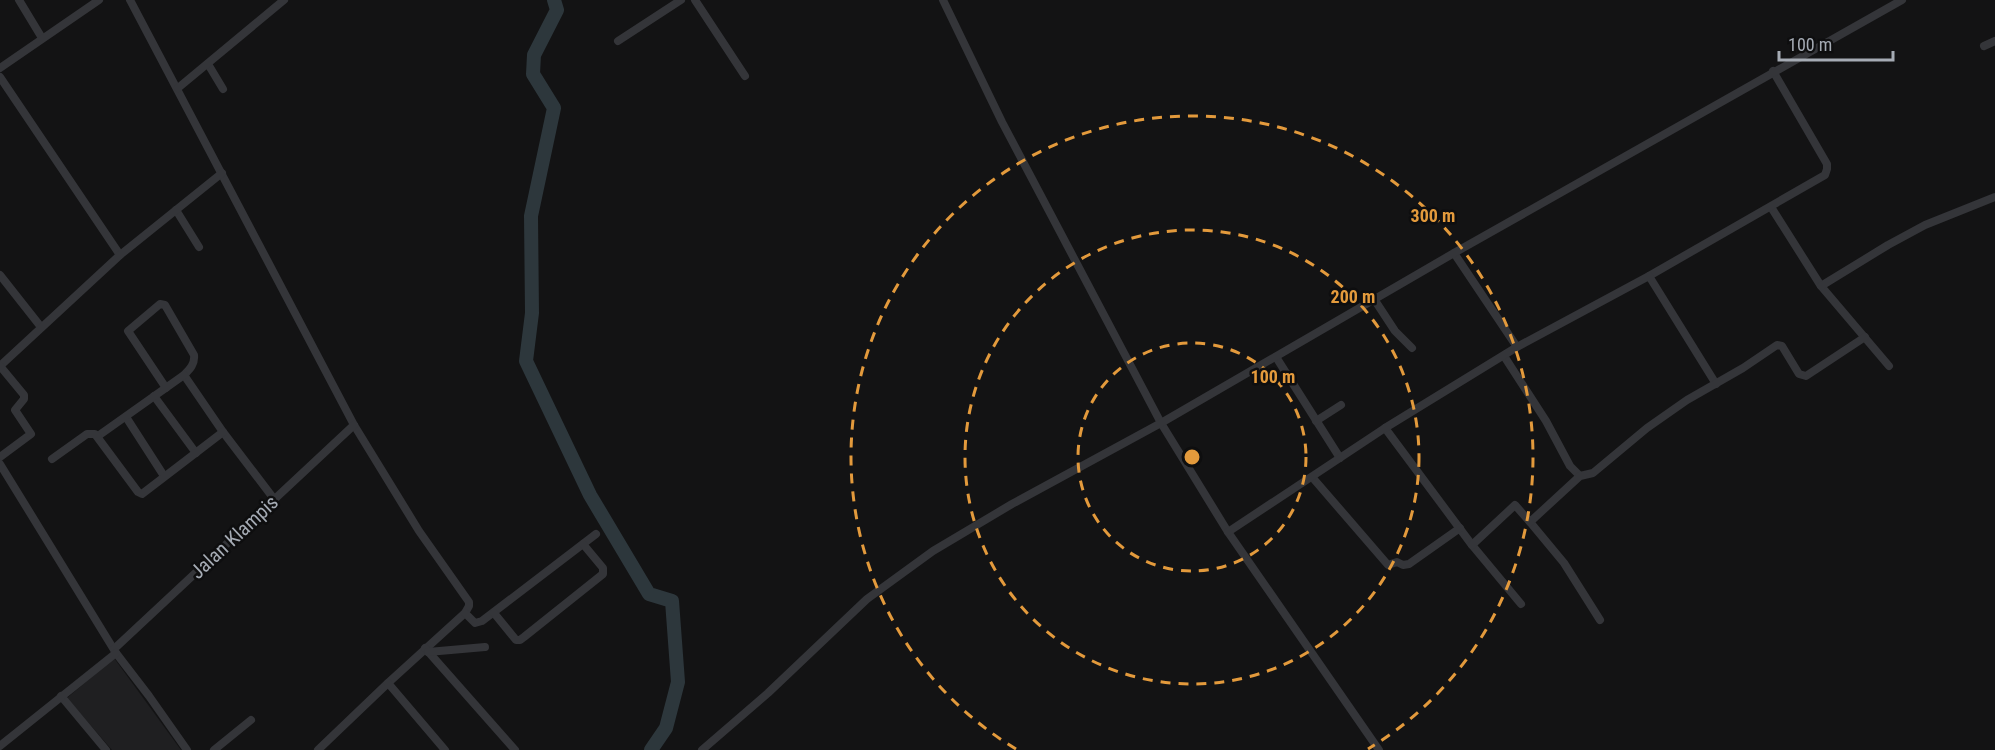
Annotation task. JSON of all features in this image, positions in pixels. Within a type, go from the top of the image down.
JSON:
[{"type":"street","points":[[19,0],[42,38]]},
{"type":"street","points":[[0,68],[99,0]]},
{"type":"street","points":[[130,0],[354,425],[415,525],[469,602],[465,613],[318,750]]},
{"type":"street","points":[[178,88],[284,0]]},
{"type":"street","points":[[618,41],[681,0]]},
{"type":"street","points":[[695,0],[745,76]]},
{"type":"street","points":[[943,0],[1002,122],[1161,423],[1228,531],[1378,750]]},
{"type":"street","points":[[702,750],[768,693],[843,620],[910,566],[1012,504],[1161,423],[1454,253],[1902,0]]},
{"type":"street","points":[[1984,46],[1995,41]]},
{"type":"street","points":[[208,64],[223,89]]},
{"type":"street","points":[[1228,531],[1385,428],[1517,347],[1649,276],[1824,175],[1827,164],[1773,71]]},
{"type":"street","points":[[0,77],[120,255]]},
{"type":"street","points":[[0,458],[32,434],[15,410],[24,399],[24,395],[0,366],[120,255],[222,173]]},
{"type":"street","points":[[1821,286],[1925,225],[1995,197]]},
{"type":"street","points":[[1771,207],[1821,286],[1889,366]]},
{"type":"street","points":[[176,210],[199,247]]},
{"type":"street","points":[[1454,253],[1517,347]]},
{"type":"street","points":[[0,275],[41,327]]},
{"type":"street","points":[[1649,276],[1716,384]]},
{"type":"street","points":[[1374,299],[1395,331],[1412,348]]},
{"type":"street","points":[[98,436],[126,417],[184,375],[195,360],[165,306],[159,304],[128,331],[166,388]]},
{"type":"street","points":[[1530,522],[1580,476],[1593,473],[1647,428],[1687,400],[1780,344],[1799,374],[1806,376],[1865,337]]},
{"type":"street","points":[[1504,356],[1546,421],[1570,466],[1580,476]]},
{"type":"street","points":[[1276,357],[1340,458]]},
{"type":"street","points":[[184,375],[274,500]]},
{"type":"street","points":[[154,396],[196,453]]},
{"type":"street","points":[[1316,421],[1341,405]]},
{"type":"street","points":[[126,417],[164,476]]},
{"type":"street","name":"Jalan Klampis","points":[[0,746],[115,651],[354,425]]},
{"type":"street","points":[[1385,428],[1472,545],[1521,604]]},
{"type":"street","points":[[52,459],[87,434],[93,433],[98,436],[140,494],[145,493],[164,476],[224,432]]},
{"type":"street","points":[[0,464],[115,651],[187,750]]},
{"type":"street","points":[[1312,477],[1388,565],[1397,562],[1403,565],[1409,564],[1460,528]]},
{"type":"street","points":[[1472,545],[1515,505],[1564,563],[1600,620]]},
{"type":"street","points":[[465,613],[477,623],[494,613],[596,534]]},
{"type":"street","points":[[494,613],[516,640],[524,637],[604,572],[583,544]]},
{"type":"street","points":[[427,650],[485,647]]},
{"type":"street","points":[[427,650],[515,750]]},
{"type":"street","points":[[388,683],[445,750]]},
{"type":"street","points":[[61,696],[106,750]]},
{"type":"street","points":[[214,750],[250,720]]},
{"type":"shaded area","points":[[114,658],[181,750],[112,750],[67,698]]},
{"type":"waterway","points":[[554,0],[557,10],[534,55],[533,74],[554,108],[531,216],[532,313],[526,361],[590,495],[649,594],[672,601],[678,682],[666,728],[651,750]]}]
